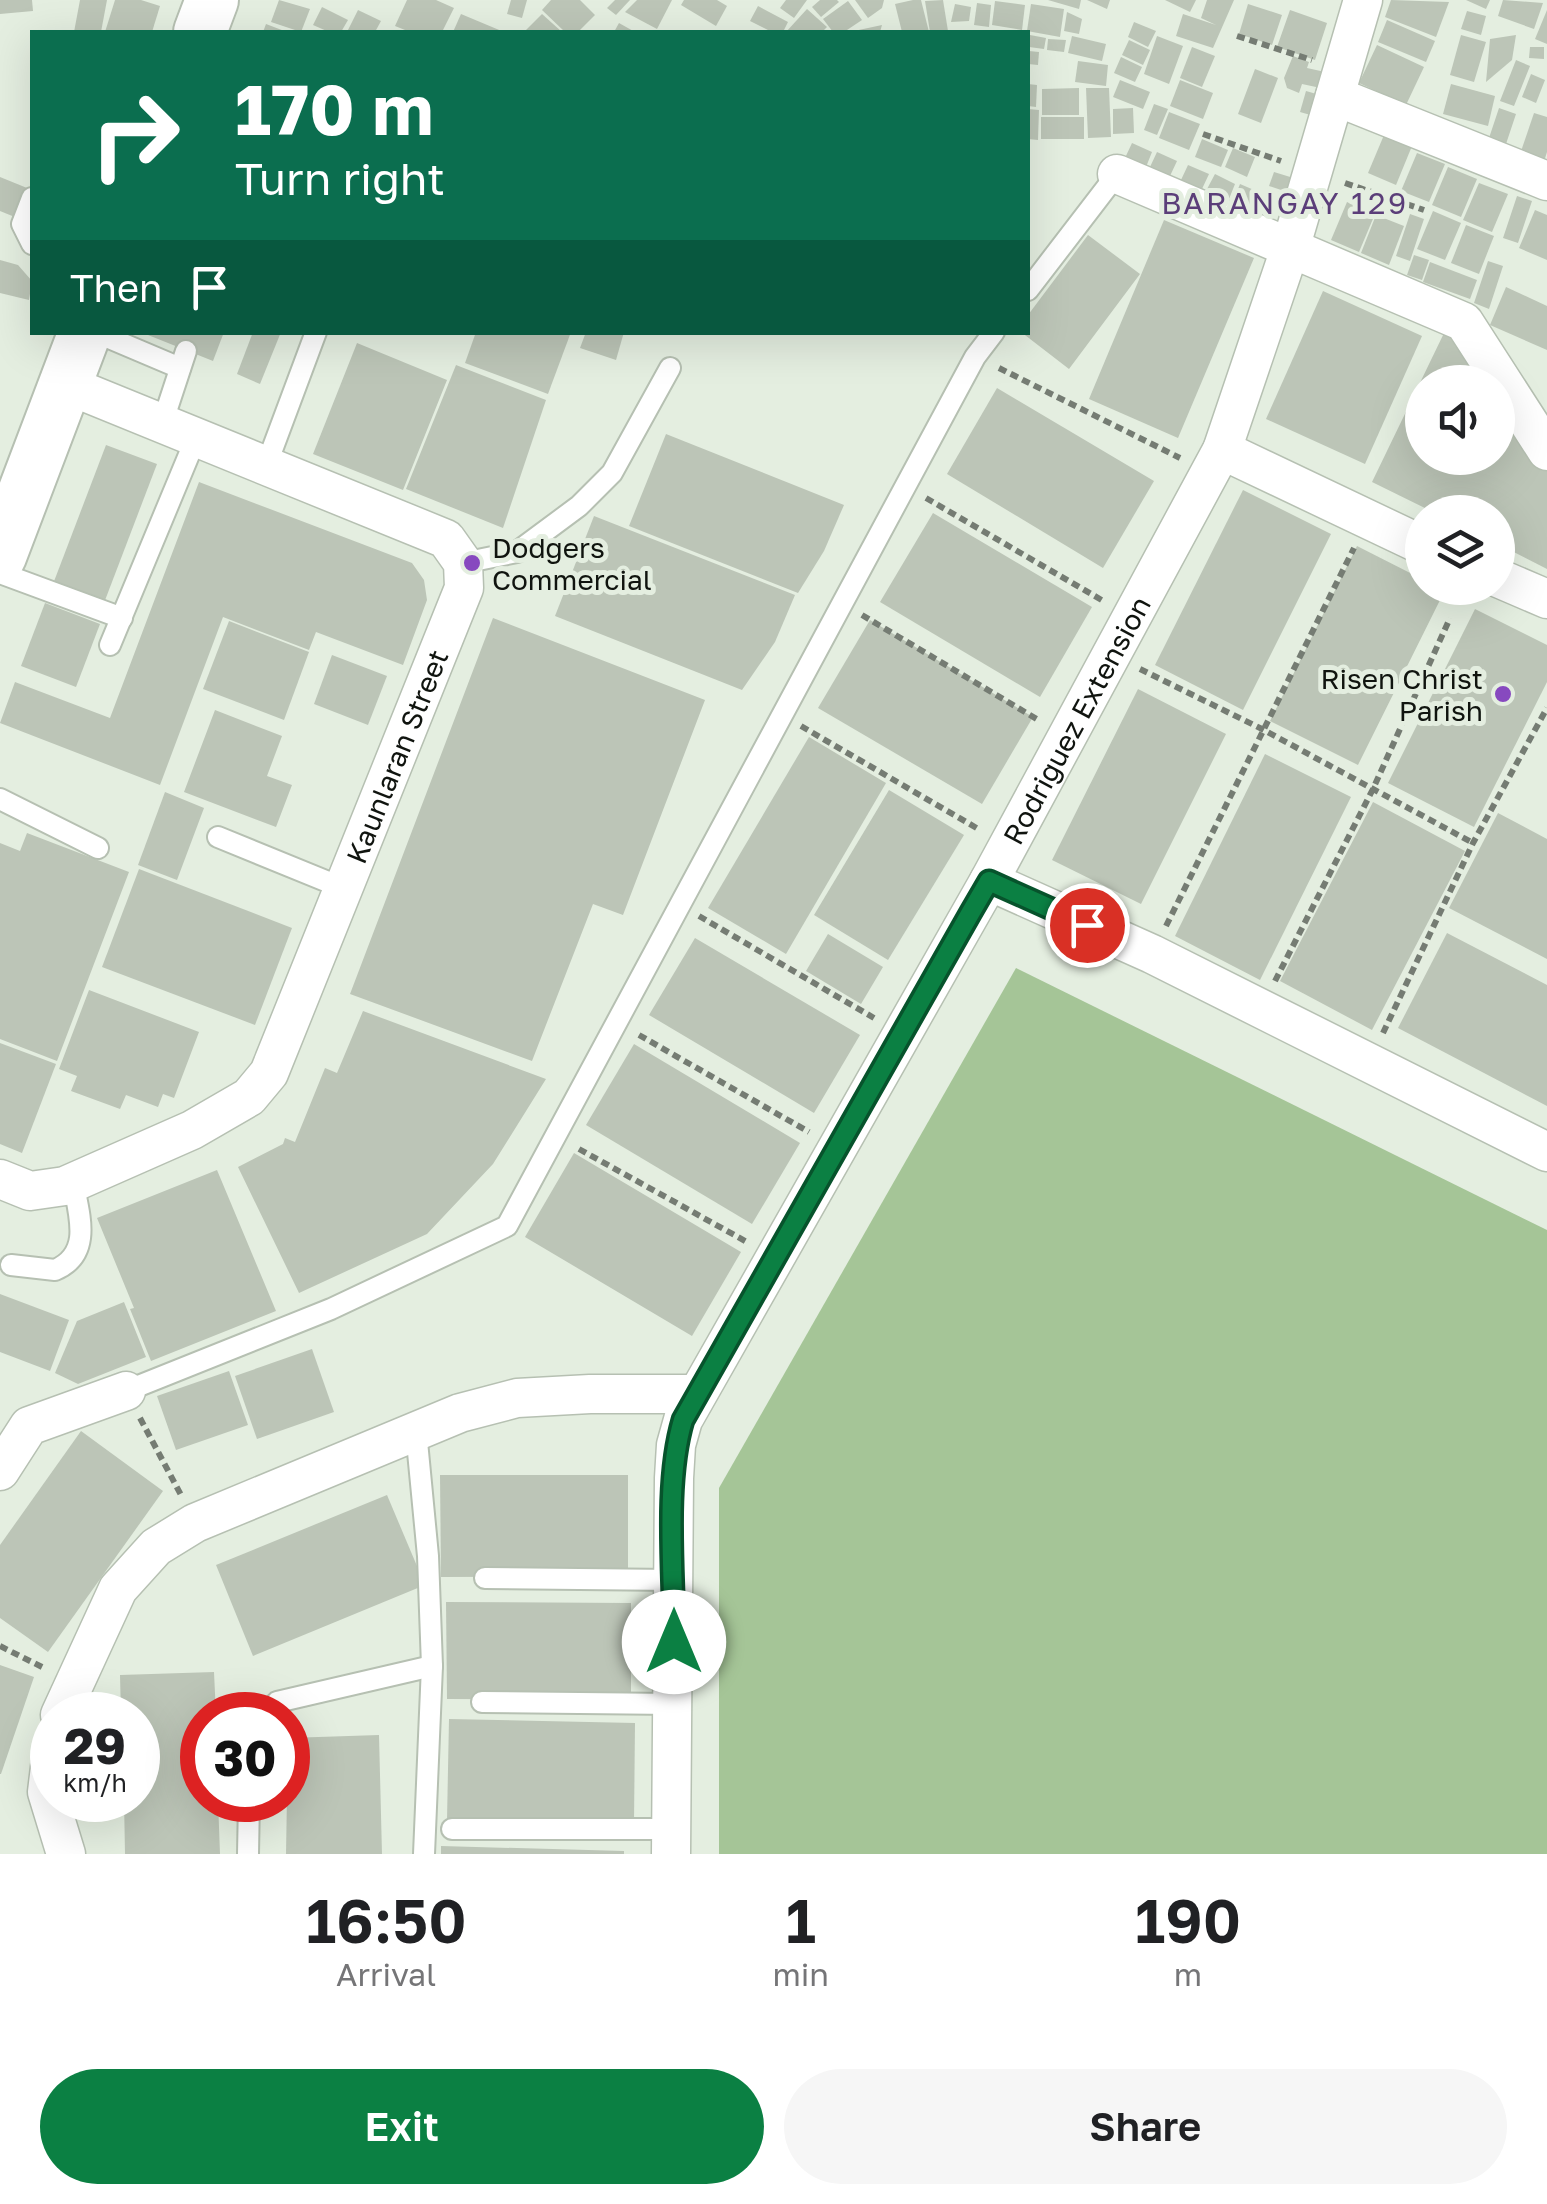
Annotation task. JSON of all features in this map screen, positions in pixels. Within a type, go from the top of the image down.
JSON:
[{"type":"main road","points":[[201,30],[212,0]]},
{"type":"main road","points":[[0,556],[85,335]]},
{"type":"street","name":"Rodriguez Extension","points":[[671,1842],[676,1444],[696,1394],[989,881],[1217,461],[1292,244],[1363,0]]},
{"type":"street","points":[[1339,83],[1547,180]]},
{"type":"street","points":[[1117,174],[1292,244],[1464,322],[1547,451]]},
{"type":"street","points":[[65,384],[446,539],[463,563]]},
{"type":"street","points":[[1217,461],[1405,538]]},
{"type":"street","name":"Kaunlaran Street","points":[[0,1179],[30,1191],[64,1186],[192,1130],[249,1097],[269,1073],[464,588],[463,563]]},
{"type":"street","points":[[1515,586],[1547,600]]},
{"type":"street","points":[[989,881],[1152,954],[1547,1152]]},
{"type":"street","points":[[0,1472],[29,1426],[126,1391]]},
{"type":"street","points":[[70,1692],[118,1588],[156,1547],[195,1522],[460,1412],[517,1398],[696,1394]]},
{"type":"street","points":[[56,1822],[66,1854]]},
{"type":"lane","points":[[1030,287],[1117,174]]},
{"type":"lane","points":[[30,203],[22,224],[30,240]]},
{"type":"lane","points":[[104,335],[183,360],[179,431],[122,618],[110,645]]},
{"type":"lane","points":[[266,466],[315,335]]},
{"type":"lane","points":[[126,1391],[331,1309],[507,1226],[975,356],[992,335]]},
{"type":"lane","points":[[463,563],[516,552],[579,506],[612,473],[670,368]]},
{"type":"lane","points":[[0,573],[122,618]]},
{"type":"lane","points":[[0,799],[98,848]]},
{"type":"lane","points":[[218,837],[343,888]]},
{"type":"lane","points":[[11,1265],[56,1270],[76,1255],[82,1238],[74,1182]]},
{"type":"lane","points":[[416,1431],[428,1556],[432,1666],[424,1854]]},
{"type":"lane","points":[[485,1578],[674,1580]]},
{"type":"lane","points":[[310,1694],[432,1666]]},
{"type":"lane","points":[[482,1702],[674,1704]]},
{"type":"lane","points":[[248,1854],[249,1822]]},
{"type":"lane","points":[[452,1830],[671,1842]]},
{"type":"path","points":[[1237,36],[1339,83]]},
{"type":"path","points":[[975,356],[1217,461]]},
{"type":"path","points":[[926,498],[1132,618]]},
{"type":"path","points":[[1152,954],[1367,521]]},
{"type":"path","points":[[861,614],[1067,736]]},
{"type":"path","points":[[1261,1009],[1373,788],[1450,618]]},
{"type":"path","points":[[1112,655],[1262,729],[1473,843]]},
{"type":"path","points":[[1369,1062],[1473,843],[1547,708]]},
{"type":"path","points":[[798,724],[1007,846]]},
{"type":"path","points":[[696,915],[901,1034]]},
{"type":"path","points":[[640,1035],[836,1148]]},
{"type":"path","points":[[579,1148],[774,1257]]},
{"type":"path","points":[[126,1391],[195,1522]]},
{"type":"path","points":[[0,1646],[58,1692]]},
{"type":"green space","points":[[1016,968],[1547,1230],[1547,1854],[719,1854],[719,1488]]},
{"type":"building","points":[[0,0],[32,0],[33,11],[0,14]]},
{"type":"building","points":[[80,0],[107,0],[101,30],[74,30]]},
{"type":"building","points":[[115,0],[141,0],[160,6],[153,30],[106,30]]},
{"type":"building","points":[[279,0],[310,9],[302,30],[271,22]]},
{"type":"building","points":[[407,0],[436,0],[454,8],[443,30],[405,30],[395,26]]},
{"type":"building","points":[[511,0],[527,0],[522,18],[507,14]]},
{"type":"building","points":[[551,0],[580,0],[595,15],[580,30],[563,30],[542,10]]},
{"type":"building","points":[[615,0],[630,0],[616,15],[607,8]]},
{"type":"building","points":[[637,0],[672,0],[657,29],[625,12]]},
{"type":"building","points":[[684,0],[717,0],[727,6],[716,26],[681,5]]},
{"type":"building","points":[[786,0],[807,0],[794,18],[780,8]]},
{"type":"building","points":[[820,0],[839,2],[821,17],[812,7]]},
{"type":"building","points":[[855,0],[884,0],[882,8],[868,18]]},
{"type":"building","points":[[921,0],[928,30],[902,30],[895,4]]},
{"type":"building","points":[[943,0],[948,30],[930,30],[925,1]]},
{"type":"building","points":[[1048,0],[1081,0],[1079,9]]},
{"type":"building","points":[[1087,0],[1110,0],[1107,9]]},
{"type":"building","points":[[1165,0],[1196,0],[1190,12]]},
{"type":"building","points":[[1207,0],[1234,0],[1213,48],[1176,36],[1183,14],[1216,25],[1201,18]]},
{"type":"building","points":[[1391,0],[1449,2],[1436,37],[1385,17]]},
{"type":"building","points":[[1466,0],[1490,0],[1486,9]]},
{"type":"building","points":[[1503,0],[1543,3],[1534,29],[1498,16]]},
{"type":"building","points":[[848,1],[862,20],[847,30],[831,30],[823,19]]},
{"type":"building","points":[[995,1],[1025,5],[1022,30],[992,25]]},
{"type":"building","points":[[977,3],[991,5],[989,27],[974,25]]},
{"type":"building","points":[[955,4],[971,7],[969,21],[951,22]]},
{"type":"building","points":[[1031,4],[1064,9],[1060,37],[1027,30]]},
{"type":"building","points":[[1248,4],[1282,15],[1272,45],[1239,34]]},
{"type":"building","points":[[758,6],[788,22],[784,30],[768,30],[750,21]]},
{"type":"building","points":[[322,7],[348,20],[342,30],[313,25]]},
{"type":"building","points":[[807,9],[827,27],[824,30],[788,30]]},
{"type":"building","points":[[358,10],[381,21],[376,30],[348,30]]},
{"type":"building","points":[[1290,10],[1327,23],[1315,60],[1277,47]]},
{"type":"building","points":[[1547,10],[1547,44],[1535,39]]},
{"type":"building","points":[[1467,11],[1486,16],[1481,35],[1461,29]]},
{"type":"building","points":[[1067,12],[1082,19],[1079,34],[1064,31]]},
{"type":"building","points":[[461,14],[499,30],[454,30]]},
{"type":"building","points":[[542,14],[560,30],[526,30]]},
{"type":"building","points":[[1387,20],[1435,41],[1426,62],[1378,42]]},
{"type":"building","points":[[1134,22],[1156,31],[1148,47],[1128,37]]},
{"type":"building","points":[[1030,35],[1046,38],[1044,49],[1030,47]]},
{"type":"building","points":[[1461,35],[1486,42],[1474,82],[1450,75]]},
{"type":"building","points":[[1516,35],[1512,60],[1486,82],[1490,39]]},
{"type":"building","points":[[1072,36],[1106,44],[1102,61],[1068,53]]},
{"type":"building","points":[[1157,36],[1183,46],[1169,84],[1144,74]]},
{"type":"building","points":[[1048,39],[1066,40],[1064,52],[1047,50]]},
{"type":"building","points":[[1129,40],[1150,50],[1143,65],[1122,55]]},
{"type":"building","points":[[1377,45],[1424,67],[1406,105],[1359,83]]},
{"type":"building","points":[[1192,47],[1215,56],[1202,87],[1180,78]]},
{"type":"building","points":[[1530,47],[1544,47],[1544,59],[1529,58]]},
{"type":"building","points":[[1030,51],[1039,52],[1038,65],[1030,64]]},
{"type":"building","points":[[1293,56],[1309,62],[1307,68],[1334,74],[1330,90],[1302,84],[1299,93],[1287,88],[1284,78]]},
{"type":"building","points":[[1121,57],[1142,67],[1135,82],[1114,73]]},
{"type":"building","points":[[1516,60],[1530,66],[1514,106],[1500,101]]},
{"type":"building","points":[[1078,61],[1108,65],[1106,86],[1075,82]]},
{"type":"building","points":[[1255,69],[1278,78],[1261,123],[1238,114]]},
{"type":"building","points":[[1531,74],[1545,80],[1536,103],[1522,97]]},
{"type":"building","points":[[1120,80],[1150,92],[1143,109],[1113,97]]},
{"type":"building","points":[[1180,80],[1213,93],[1203,119],[1170,106]]},
{"type":"building","points":[[1030,84],[1037,85],[1036,107],[1030,106]]},
{"type":"building","points":[[1451,84],[1495,96],[1488,126],[1443,114]]},
{"type":"building","points":[[1079,88],[1079,115],[1042,115],[1042,89]]},
{"type":"building","points":[[1086,88],[1109,88],[1111,137],[1088,138]]},
{"type":"building","points":[[1306,91],[1327,97],[1321,118],[1300,112]]},
{"type":"building","points":[[1154,104],[1168,109],[1157,135],[1144,130]]},
{"type":"building","points":[[1133,108],[1134,133],[1113,134],[1113,109]]},
{"type":"building","points":[[1499,108],[1516,114],[1505,147],[1488,141]]},
{"type":"building","points":[[1030,109],[1039,110],[1038,140],[1030,139]]},
{"type":"building","points":[[1169,112],[1200,124],[1189,150],[1159,138]]},
{"type":"building","points":[[1534,113],[1547,117],[1547,152],[1541,171],[1517,163]]},
{"type":"building","points":[[1041,117],[1084,117],[1084,139],[1041,139]]},
{"type":"building","points":[[1384,135],[1412,146],[1396,185],[1368,173]]},
{"type":"building","points":[[1202,139],[1228,150],[1221,167],[1195,157]]},
{"type":"building","points":[[1132,143],[1152,152],[1146,167],[1125,158]]},
{"type":"building","points":[[1233,148],[1255,157],[1247,177],[1225,167]]},
{"type":"building","points":[[1157,152],[1177,161],[1170,176],[1150,167]]},
{"type":"building","points":[[1417,153],[1445,164],[1429,202],[1401,191]]},
{"type":"building","points":[[1188,165],[1209,174],[1202,189],[1181,180]]},
{"type":"building","points":[[1448,167],[1477,179],[1461,217],[1432,205]]},
{"type":"building","points":[[1274,172],[1300,180],[1296,195],[1269,186]]},
{"type":"building","points":[[1215,174],[1235,184],[1229,199],[1207,189]]},
{"type":"building","points":[[0,177],[30,189],[30,223],[0,211]]},
{"type":"building","points":[[1479,183],[1508,194],[1492,232],[1463,220]]},
{"type":"building","points":[[1240,184],[1261,193],[1255,208],[1234,199]]},
{"type":"building","points":[[1279,191],[1299,201],[1292,216],[1271,207]]},
{"type":"building","points":[[1517,196],[1532,201],[1518,243],[1503,238]]},
{"type":"building","points":[[1347,202],[1375,214],[1359,252],[1331,240]]},
{"type":"building","points":[[1535,210],[1547,215],[1547,260],[1519,248]]},
{"type":"building","points":[[1433,211],[1461,223],[1445,260],[1417,249]]},
{"type":"building","points":[[1410,214],[1424,219],[1410,261],[1396,256]]},
{"type":"building","points":[[1376,215],[1404,226],[1389,265],[1361,253]]},
{"type":"building","points":[[1164,220],[1254,258],[1178,438],[1089,399]]},
{"type":"building","points":[[1466,225],[1494,236],[1479,274],[1451,263]]},
{"type":"building","points":[[1088,235],[1140,274],[1069,369],[1025,335],[1030,335],[1030,312]]},
{"type":"building","points":[[1414,255],[1429,260],[1422,280],[1407,275]]},
{"type":"building","points":[[0,260],[18,265],[30,279],[29,300],[0,293]]},
{"type":"building","points":[[1488,261],[1503,266],[1489,309],[1474,303]]},
{"type":"building","points":[[1430,262],[1477,280],[1470,299],[1423,282]]},
{"type":"building","points":[[1506,287],[1547,306],[1547,350],[1490,325]]},
{"type":"building","points":[[1323,291],[1422,336],[1409,365],[1405,365],[1405,374],[1365,464],[1266,419]]},
{"type":"building","points":[[1445,331],[1469,341],[1484,365],[1429,365]]},
{"type":"building","points":[[148,335],[223,335],[213,361]]},
{"type":"building","points":[[252,335],[280,335],[260,384],[237,374]]},
{"type":"building","points":[[475,335],[570,335],[548,394],[465,363]]},
{"type":"building","points":[[585,335],[623,335],[616,360],[580,348]]},
{"type":"building","points":[[357,343],[447,380],[403,490],[313,454]]},
{"type":"building","points":[[456,365],[546,400],[503,528],[406,489]]},
{"type":"building","points":[[997,388],[1154,481],[1103,568],[947,474]]},
{"type":"building","points":[[1405,414],[1405,475],[1515,475],[1515,415],[1547,467],[1547,569],[1515,553],[1515,495],[1405,495],[1405,498],[1372,482]]},
{"type":"building","points":[[666,434],[844,505],[824,551],[798,593],[629,526]]},
{"type":"building","points":[[106,445],[157,464],[104,603],[53,584]]},
{"type":"building","points":[[199,482],[412,563],[424,580],[427,600],[403,665],[316,632],[309,650],[223,617],[160,785],[0,723],[15,682],[110,718]]},
{"type":"building","points":[[1243,490],[1331,534],[1243,710],[1155,665]]},
{"type":"building","points":[[933,513],[1092,607],[1040,697],[880,602]]},
{"type":"building","points":[[594,516],[795,595],[775,642],[742,690],[555,616]]},
{"type":"building","points":[[1357,546],[1405,570],[1405,605],[1438,605],[1358,765],[1270,721]]},
{"type":"building","points":[[45,603],[100,624],[76,687],[21,666]]},
{"type":"building","points":[[1475,609],[1547,645],[1547,682],[1474,827],[1388,783]]},
{"type":"building","points":[[493,618],[705,700],[623,915],[593,904],[532,1061],[350,994]]},
{"type":"building","points":[[870,620],[1033,717],[982,804],[818,708]]},
{"type":"building","points":[[229,621],[309,652],[284,720],[203,689]]},
{"type":"building","points":[[332,655],[387,676],[368,725],[314,704]]},
{"type":"building","points":[[1138,689],[1226,734],[1141,904],[1052,860]]},
{"type":"building","points":[[215,710],[282,736],[267,776],[292,785],[276,827],[184,792]]},
{"type":"building","points":[[809,737],[886,783],[786,954],[708,908]]},
{"type":"building","points":[[1265,754],[1351,797],[1260,980],[1175,936]]},
{"type":"building","points":[[889,790],[964,835],[888,960],[814,915]]},
{"type":"building","points":[[165,792],[204,808],[177,880],[138,865]]},
{"type":"building","points":[[1373,802],[1465,851],[1372,1030],[1280,981]]},
{"type":"building","points":[[1498,813],[1547,839],[1547,959],[1449,908]]},
{"type":"building","points":[[27,833],[129,872],[57,1061],[0,1039],[0,843],[20,851]]},
{"type":"building","points":[[139,869],[292,928],[255,1025],[102,967]]},
{"type":"building","points":[[1447,933],[1547,985],[1547,1106],[1398,1028]]},
{"type":"building","points":[[828,934],[883,967],[861,1004],[806,971]]},
{"type":"building","points":[[695,938],[860,1035],[814,1113],[649,1015]]},
{"type":"building","points":[[89,990],[199,1032],[174,1098],[163,1094],[158,1107],[126,1095],[120,1109],[71,1091],[77,1076],[59,1069]]},
{"type":"building","points":[[363,1011],[546,1079],[493,1164],[427,1234],[299,1293],[238,1167],[283,1144],[285,1138],[295,1142],[325,1068],[337,1073]]},
{"type":"building","points":[[0,1043],[56,1064],[22,1153],[0,1144]]},
{"type":"building","points":[[634,1044],[800,1143],[752,1224],[586,1125]]},
{"type":"building","points":[[574,1153],[741,1252],[692,1336],[525,1237]]},
{"type":"building","points":[[217,1170],[276,1311],[151,1361],[97,1218]]},
{"type":"building","points":[[0,1294],[69,1320],[50,1371],[0,1352]]},
{"type":"building","points":[[124,1302],[146,1357],[78,1384],[55,1373],[77,1321]]},
{"type":"building","points":[[312,1349],[334,1412],[257,1439],[235,1376]]},
{"type":"building","points":[[229,1371],[248,1425],[176,1450],[157,1396]]},
{"type":"building","points":[[81,1431],[163,1491],[48,1652],[0,1618],[0,1545]]},
{"type":"building","points":[[440,1475],[628,1475],[628,1576],[441,1577]]},
{"type":"building","points":[[387,1495],[425,1585],[253,1656],[216,1565]]},
{"type":"building","points":[[446,1602],[631,1603],[631,1700],[447,1699]]},
{"type":"building","points":[[0,1665],[34,1677],[1,1774],[0,1774]]},
{"type":"building","points":[[214,1672],[215,1692],[180,1692],[180,1822],[219,1822],[220,1854],[125,1854],[124,1822],[160,1822],[160,1692],[120,1692],[120,1675]]},
{"type":"building","points":[[449,1719],[635,1723],[634,1823],[447,1820]]},
{"type":"building","points":[[379,1735],[382,1854],[286,1854],[287,1822],[310,1822],[310,1737]]},
{"type":"building","points":[[441,1846],[624,1851],[624,1854],[441,1854]]},
{"type":"place","name":"Dodgers Commercial","points":[[472,563]]},
{"type":"place","name":"Risen Christ Parish","points":[[1503,694]]},
{"type":"district","name":"BARANGAY 129","points":[[1285,203]]},
{"type":"route","points":[[674,1642],[674,1478],[676,1444],[683,1420],[971,912],[989,881],[1087,925]]}]
